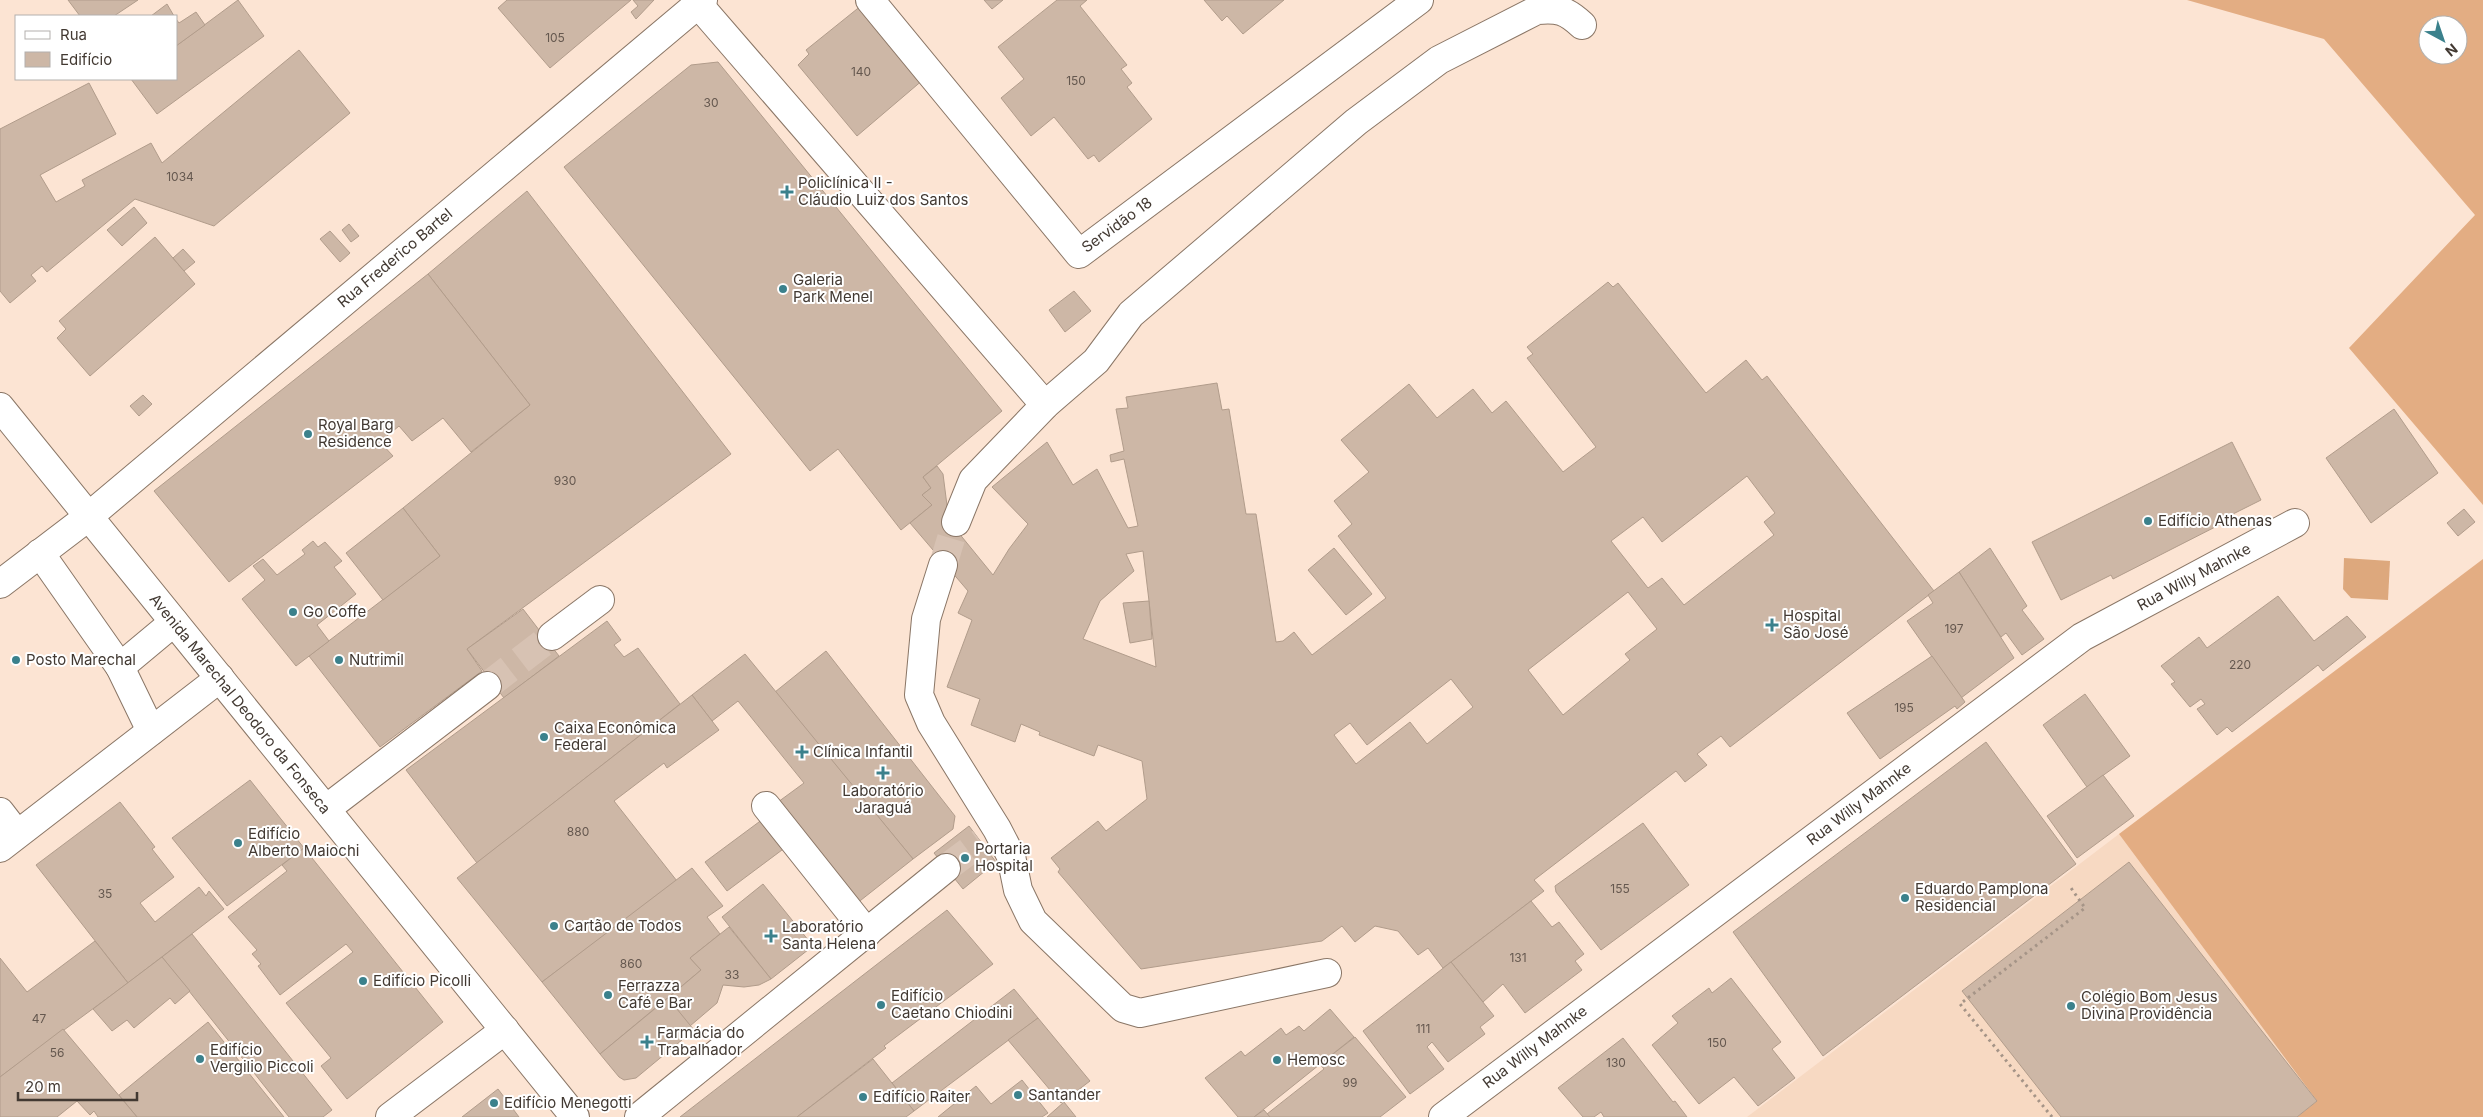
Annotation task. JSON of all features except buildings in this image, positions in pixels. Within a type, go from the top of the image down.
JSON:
[{"type":"street","name":"Servidão 18","points":[[870,0],[1080,254],[1419,0]]},
{"type":"street","points":[[701,2],[1045,405]]},
{"type":"street","name":"Rua Frederico Bartel","points":[[0,584],[88,517],[701,2]]},
{"type":"street","points":[[956,522],[972,480],[1045,405],[1096,361],[1131,314],[1356,122],[1439,60],[1537,10],[1553,9],[1570,13],[1582,25]]},
{"type":"street","name":"Avenida Marechal Deodoro da Fonseca","points":[[0,407],[575,1117]]},
{"type":"street","name":"Rua Willy Mahnke","points":[[1443,1117],[2082,637],[2295,523]]},
{"type":"street","points":[[40,553],[120,667],[151,731]]},
{"type":"street","points":[[943,565],[926,619],[919,695],[931,723],[989,836],[1011,856],[1018,890],[1033,921],[1123,1008],[1140,1013],[1327,973]]},
{"type":"street","points":[[552,636],[600,600]]},
{"type":"street","points":[[120,667],[174,622]]},
{"type":"street","points":[[0,812],[9,841],[220,678]]},
{"type":"street","points":[[326,809],[487,686]]},
{"type":"street","points":[[766,806],[867,933]]},
{"type":"street","points":[[639,1117],[939,874]]},
{"type":"street","points":[[390,1117],[505,1030]]},
{"type":"path","points":[[2052,1117],[1960,1004],[2085,908],[2071,888]]},
{"type":"shaded area","points":[[2187,0],[2483,0],[2483,505],[2349,348],[2475,215],[2324,39]]},
{"type":"shaded area","points":[[2344,558],[2390,561],[2388,600],[2351,598],[2343,589]]},
{"type":"shaded area","points":[[2483,559],[2483,1117],[2297,1117],[2317,1101],[2119,834]]},
{"type":"shaded area","name":"Colégio Bom Jesus Divina Providência","points":[[2119,834],[2317,1101],[2297,1117],[1747,1117]]},
{"type":"tunnel","points":[[943,565],[956,522]]},
{"type":"tunnel","points":[[487,686],[552,636]]},
{"type":"tunnel","points":[[946,868],[981,842]]},
{"type":"place","name":"Policlínica II - Cláudio Luiz dos Santos","points":[[787,192]]},
{"type":"place","name":"Galeria Park Menel","points":[[783,289]]},
{"type":"place","name":"Royal Barg Residence","points":[[308,434]]},
{"type":"place","name":"Edifício Athenas","points":[[2148,521]]},
{"type":"place","name":"Go Coffe","points":[[293,612]]},
{"type":"place","name":"Hospital São José","points":[[1772,625]]},
{"type":"place","name":"Posto Marechal","points":[[16,660]]},
{"type":"place","name":"Nutrimil","points":[[339,660]]},
{"type":"place","name":"Caixa Econômica Federal","points":[[544,737]]},
{"type":"place","name":"Clínica Infantil","points":[[802,752]]},
{"type":"place","name":"Laboratório Jaraguá","points":[[883,773]]},
{"type":"place","name":"Edifício Alberto Maiochi","points":[[238,843]]},
{"type":"place","name":"Portaria Hospital","points":[[965,858]]},
{"type":"place","name":"Eduardo Pamplona Residencial","points":[[1905,898]]},
{"type":"place","name":"Cartão de Todos","points":[[554,926]]},
{"type":"place","name":"Laboratório Santa Helena","points":[[771,936]]},
{"type":"place","name":"Edifício Picolli","points":[[363,981]]},
{"type":"place","name":"Ferrazza Café e Bar","points":[[608,995]]},
{"type":"place","name":"Edifício Caetano Chiodini","points":[[881,1005]]},
{"type":"place","name":"Colégio Bom Jesus Divina Providência","points":[[2071,1006]]},
{"type":"place","name":"Farmácia do Trabalhador","points":[[647,1042]]},
{"type":"place","name":"Edifício Vergilio Piccoli","points":[[200,1059]]},
{"type":"place","name":"Hemosc","points":[[1277,1060]]},
{"type":"place","name":"Santander","points":[[1018,1095]]},
{"type":"place","name":"Edifício Raiter","points":[[863,1097]]},
{"type":"place","name":"Edifício Menegotti","points":[[494,1103]]}]
